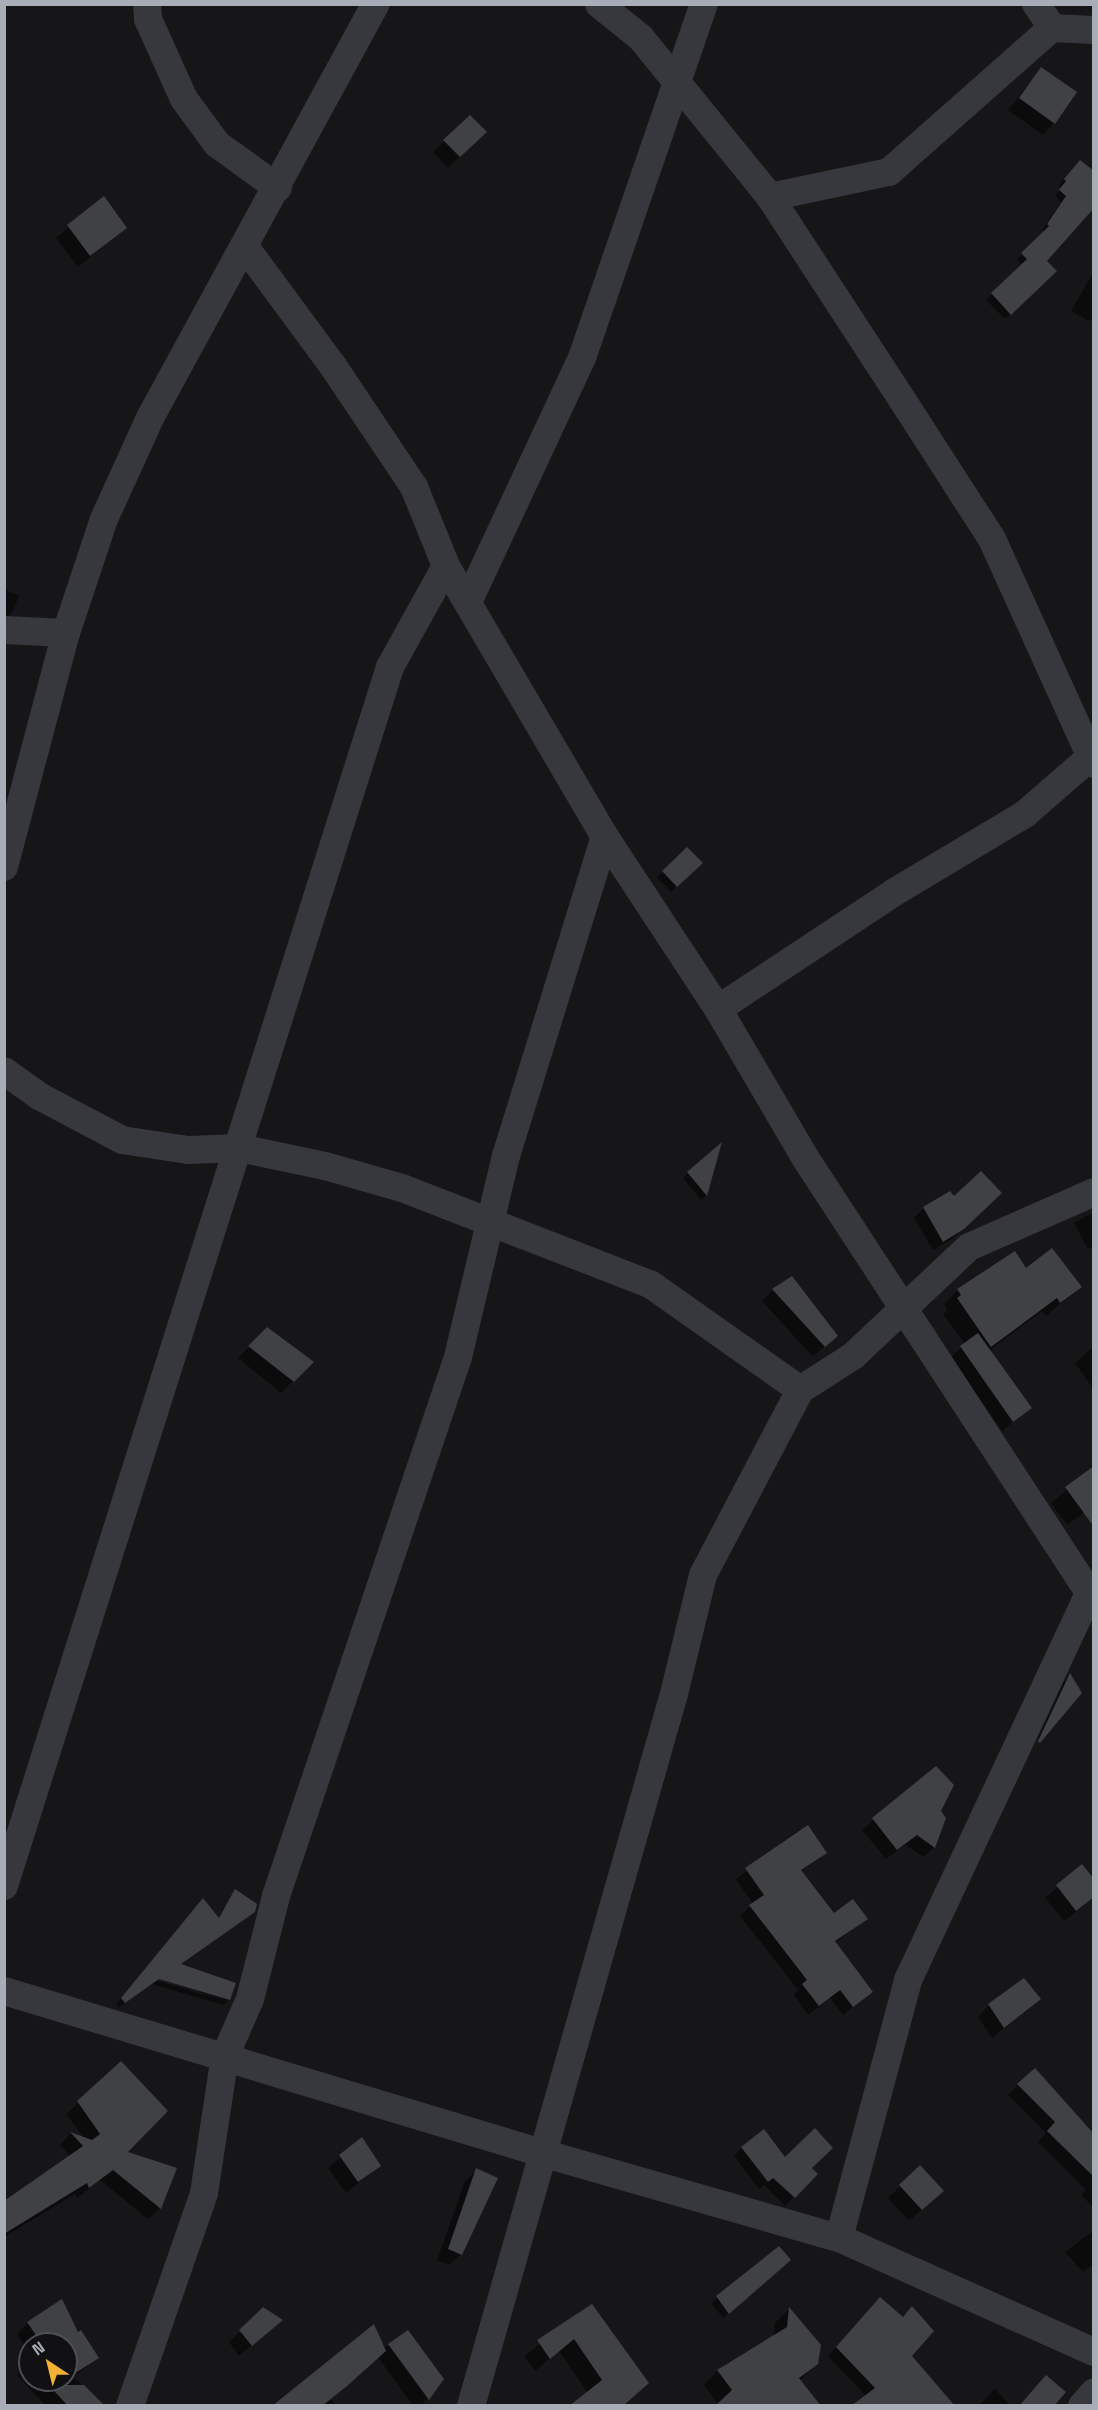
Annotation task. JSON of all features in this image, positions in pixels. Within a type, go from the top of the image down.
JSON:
[{"type":"street","points":[[147,4],[148,19],[184,99],[217,144],[278,188]]},
{"type":"street","points":[[4,867],[66,633],[104,519],[151,416],[246,248],[376,4]]},
{"type":"street","points":[[599,4],[642,39],[770,197],[992,538],[1092,759],[1025,814],[893,893],[718,1009]]},
{"type":"street","points":[[469,600],[583,355],[678,85],[704,4]]},
{"type":"street","points":[[1036,4],[1052,28]]},
{"type":"street","points":[[770,197],[889,172],[1052,28],[1094,30]]},
{"type":"street","points":[[246,248],[333,366],[414,487],[446,566],[469,600],[605,837],[718,1009],[806,1159],[1091,1597],[908,1980],[839,2238]]},
{"type":"street","points":[[4,1886],[390,667],[446,566]]},
{"type":"street","points":[[4,630],[66,633]]},
{"type":"street","points":[[130,2406],[204,2193],[225,2056],[250,1999],[276,1896],[458,1357],[506,1156],[605,837]]},
{"type":"street","points":[[4,1071],[39,1096],[122,1140],[188,1150],[239,1148],[402,1188],[650,1284],[800,1390]]},
{"type":"street","points":[[473,2404],[542,2153],[674,1694],[703,1575],[800,1390],[853,1356],[902,1307],[969,1247],[1094,1191]]},
{"type":"street","points":[[4,1991],[542,2153],[839,2238],[1094,2352]]},
{"type":"street","points":[[1082,2406],[1094,2392]]},
{"type":"building","points":[[1041,67],[1077,92],[1055,124],[1019,98]]},
{"type":"building","points":[[470,115],[487,132],[460,157],[443,140]]},
{"type":"building","points":[[1080,160],[1094,171],[1094,208],[1047,261],[1057,271],[1011,315],[991,293],[1027,259],[1021,253],[1049,226],[1047,224],[1066,196],[1059,190],[1066,181],[1064,179]]},
{"type":"building","points":[[104,196],[127,228],[90,256],[67,225]]},
{"type":"building","points":[[687,847],[703,863],[677,887],[662,871]]},
{"type":"building","points":[[722,1142],[707,1196],[687,1172]]},
{"type":"building","points":[[981,1171],[1002,1193],[964,1229],[943,1242],[923,1207],[950,1191],[954,1196]]},
{"type":"building","points":[[1052,1248],[1082,1287],[1060,1303],[1057,1298],[991,1347],[957,1298],[961,1295],[957,1289],[1015,1251],[1026,1268]]},
{"type":"building","points":[[792,1276],[838,1336],[825,1347],[772,1289]]},
{"type":"building","points":[[267,1327],[314,1362],[294,1382],[248,1346]]},
{"type":"building","points":[[978,1333],[1032,1408],[1013,1422],[960,1346]]},
{"type":"building","points":[[1094,1466],[1094,1527],[1065,1487]]},
{"type":"building","points":[[1070,1673],[1082,1693],[1040,1743],[1038,1741]]},
{"type":"building","points":[[936,1766],[954,1785],[941,1811],[946,1818],[935,1848],[917,1835],[897,1850],[872,1818]]},
{"type":"building","points":[[808,1825],[827,1853],[801,1870],[834,1913],[853,1899],[868,1919],[835,1941],[873,1992],[853,2007],[840,1990],[819,2006],[802,1984],[807,1980],[749,1905],[764,1895],[745,1868]]},
{"type":"building","points":[[1082,1864],[1094,1879],[1094,1897],[1076,1911],[1056,1885]]},
{"type":"building","points":[[235,1889],[257,1904],[255,1912],[181,1964],[236,1983],[230,2000],[159,1979],[125,2003],[121,1998],[203,1898],[219,1918]]},
{"type":"building","points":[[1024,1978],[1041,1999],[1004,2028],[988,2004]]},
{"type":"building","points":[[121,2061],[168,2111],[128,2152],[177,2168],[161,2209],[113,2170],[89,2188],[87,2183],[4,2234],[4,2201],[83,2146],[70,2132],[92,2140],[100,2134],[77,2101]]},
{"type":"building","points":[[1035,2068],[1094,2134],[1094,2177],[1047,2131],[1055,2122],[1017,2084]]},
{"type":"building","points":[[815,2128],[833,2148],[812,2168],[818,2174],[795,2198],[773,2178],[768,2182],[741,2147],[764,2129],[785,2157]]},
{"type":"building","points":[[362,2137],[381,2166],[358,2182],[339,2155]]},
{"type":"building","points":[[920,2165],[944,2191],[922,2210],[899,2185]]},
{"type":"building","points":[[476,2168],[498,2178],[462,2255],[448,2249]]},
{"type":"building","points":[[779,2246],[791,2260],[729,2314],[716,2296]]},
{"type":"building","points":[[880,2297],[903,2317],[912,2306],[934,2331],[912,2356],[955,2406],[851,2406],[875,2388],[836,2347]]},
{"type":"building","points":[[62,2299],[78,2332],[34,2332],[27,2322]]},
{"type":"building","points":[[592,2304],[649,2383],[623,2406],[569,2406],[602,2380],[574,2339],[550,2359],[537,2340]]},
{"type":"building","points":[[263,2307],[283,2320],[252,2346],[239,2330]]},
{"type":"building","points":[[789,2307],[821,2345],[818,2364],[799,2378],[821,2406],[715,2406],[732,2390],[717,2370],[787,2327]]},
{"type":"building","points":[[374,2324],[386,2351],[347,2386],[322,2406],[272,2406]]},
{"type":"building","points":[[81,2330],[99,2358],[78,2371],[78,2332]]},
{"type":"building","points":[[408,2330],[444,2379],[429,2400],[388,2344]]},
{"type":"building","points":[[1046,2375],[1066,2392],[1054,2406],[1019,2406]]},
{"type":"building","points":[[78,2385],[84,2385],[105,2406],[68,2406],[55,2392],[78,2392]]}]
